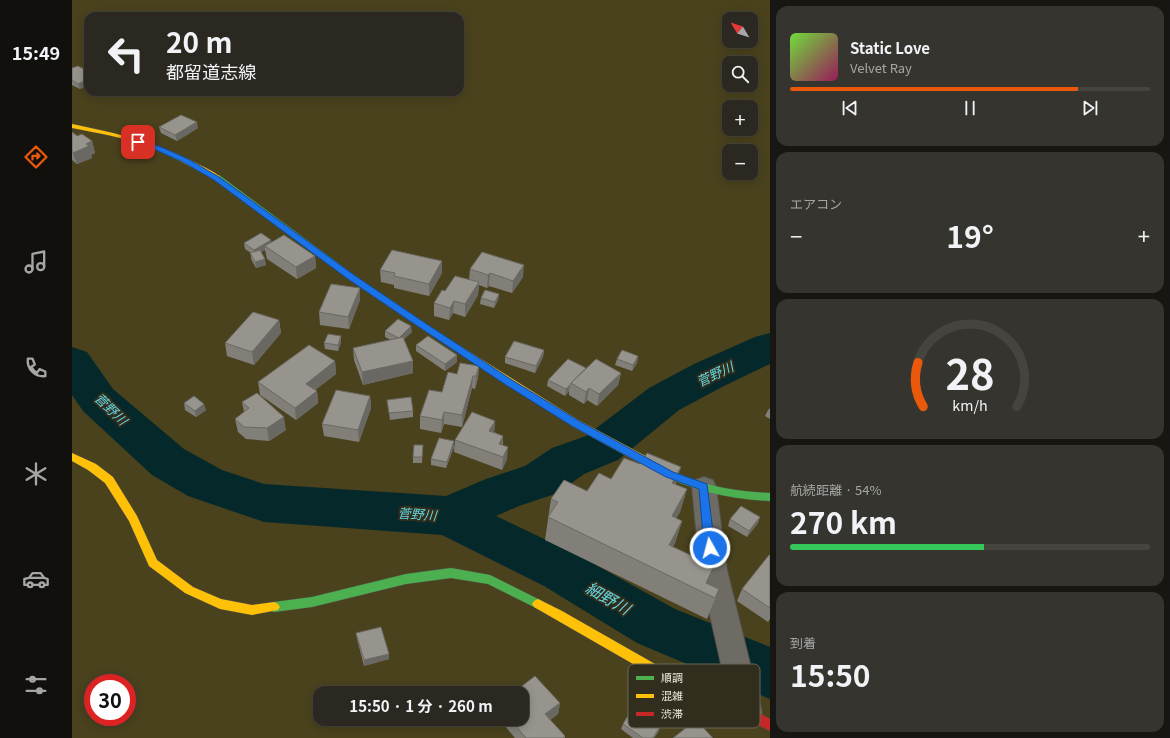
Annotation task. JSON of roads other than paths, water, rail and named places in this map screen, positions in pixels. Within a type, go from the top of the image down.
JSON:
[{"type":"main road","points":[[72,126],[127,138],[158,148],[185,160],[216,178],[351,277],[509,383],[575,423],[670,475],[701,486],[744,496],[770,497]]},
{"type":"main road","points":[[72,457],[92,467],[110,480],[133,518],[153,563],[189,590],[220,604],[252,610],[312,602],[406,579],[451,573],[490,580],[566,618],[644,664]]},
{"type":"street","points":[[701,486],[714,578],[724,618],[740,664]]},
{"type":"waterway","name":"菅野川","points":[[449,516],[503,492],[541,480],[568,461],[602,448],[664,399],[709,375],[770,347]]},
{"type":"waterway","name":"菅野川","points":[[72,362],[98,400],[168,462],[205,483],[264,503],[449,516]]},
{"type":"waterway","name":"細野川","points":[[449,516],[562,571],[656,626],[748,664]]},
{"type":"waterway","name":"細野川","points":[[760,669],[770,673]]}]
